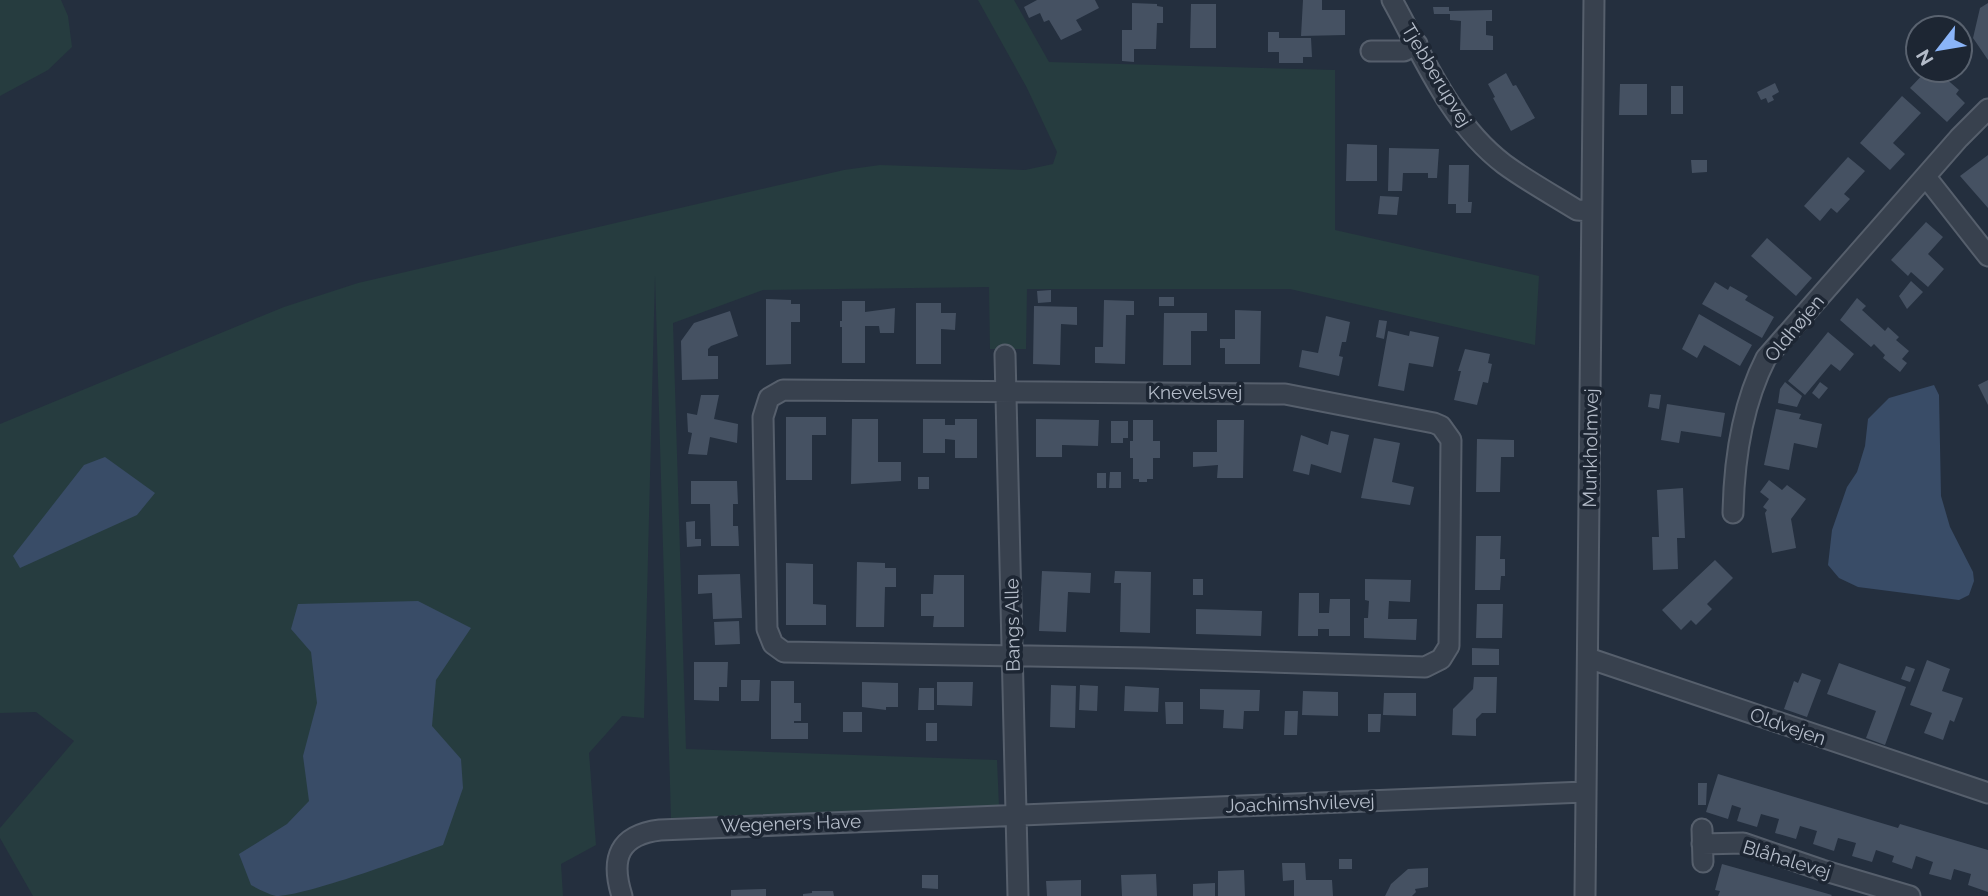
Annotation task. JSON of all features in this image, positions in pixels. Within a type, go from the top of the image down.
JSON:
[{"type":"street","name":"Tjebberupvej","points":[[1392,0],[1456,113],[1484,145],[1503,163],[1577,210],[1591,211]]},
{"type":"street","name":"Munkholmvej","points":[[1585,896],[1594,0]]},
{"type":"street","points":[[1371,51],[1404,51],[1417,44]]},
{"type":"street","name":"Oldhøjen","points":[[1733,513],[1734,480],[1742,429],[1752,391],[1766,358],[1959,138],[1988,110]]},
{"type":"street","points":[[1926,177],[1988,256]]},
{"type":"street","name":"Bangs Alle","points":[[1005,355],[1018,896]]},
{"type":"street","name":"Knevelsvej","points":[[783,390],[1285,394],[1434,423],[1447,432],[1451,440],[1449,646],[1445,655],[1437,662],[1425,667],[1012,656],[789,654],[774,645],[767,629],[763,417],[765,405],[772,396],[783,390]]},
{"type":"street","name":"Oldvejen","points":[[1588,658],[1988,793]]},
{"type":"street","name":"Joachimshvilevej","points":[[1016,814],[1584,793]]},
{"type":"street","name":"Wegeners Have","points":[[621,896],[616,874],[619,853],[628,841],[642,832],[678,828],[1016,814]]},
{"type":"street","name":"Blåhalevej","points":[[1702,845],[1743,843],[1910,896]]},
{"type":"green space","points":[[0,0],[61,0],[68,16],[72,47],[48,70],[0,96]]},
{"type":"green space","points":[[978,0],[1014,0],[1049,62],[1335,70],[1335,230],[1539,276],[1535,345],[1290,289],[1027,289],[1026,349],[990,349],[989,287],[763,290],[673,323],[686,749],[997,760],[999,806],[671,818],[655,275],[644,718],[622,716],[589,753],[596,845],[561,864],[563,896],[33,896],[0,838],[0,828],[74,741],[36,712],[0,713],[0,424],[284,307],[358,283],[844,170],[880,165],[1025,170],[1053,164],[1057,152],[1027,88]]},
{"type":"water","points":[[1934,385],[1939,395],[1941,496],[1950,527],[1973,572],[1974,581],[1969,595],[1959,600],[1858,587],[1839,578],[1828,565],[1832,530],[1847,487],[1857,472],[1865,446],[1868,419],[1889,398]]},
{"type":"water","points":[[105,457],[155,493],[137,515],[20,568],[13,556],[84,465]]},
{"type":"water","points":[[418,601],[471,628],[436,680],[432,726],[461,759],[463,788],[443,845],[310,890],[276,896],[251,885],[239,854],[287,824],[309,801],[303,756],[317,703],[311,652],[291,629],[298,604]]},
{"type":"building","points":[[1037,0],[1095,0],[1099,8],[1076,20],[1082,30],[1061,40],[1049,20],[1044,22],[1040,13],[1029,18],[1024,7]]},
{"type":"building","points":[[1303,0],[1322,0],[1322,10],[1345,10],[1345,35],[1301,36]]},
{"type":"building","points":[[1132,3],[1157,4],[1163,7],[1163,23],[1157,23],[1156,49],[1134,49],[1134,62],[1122,61],[1122,30],[1132,30]]},
{"type":"building","points":[[1988,3],[1988,60],[1974,39],[1980,8]]},
{"type":"building","points":[[1191,4],[1216,4],[1216,48],[1190,48]]},
{"type":"building","points":[[1433,7],[1449,7],[1449,11],[1492,10],[1492,21],[1486,21],[1486,35],[1493,36],[1493,50],[1460,50],[1461,21],[1450,20],[1450,14],[1434,14]]},
{"type":"building","points":[[1268,32],[1279,32],[1279,38],[1311,38],[1312,57],[1303,57],[1303,63],[1279,63],[1279,52],[1268,52]]},
{"type":"building","points":[[1506,73],[1535,118],[1511,131],[1488,84]]},
{"type":"building","points":[[1775,83],[1779,92],[1772,96],[1774,100],[1768,103],[1766,98],[1761,100],[1757,92]]},
{"type":"building","points":[[1620,84],[1647,84],[1647,115],[1619,115]]},
{"type":"building","points":[[1914,84],[1952,84],[1959,90],[1956,94],[1965,103],[1947,122],[1910,88]]},
{"type":"building","points":[[1671,86],[1683,86],[1683,114],[1671,114]]},
{"type":"building","points":[[1902,96],[1921,113],[1893,143],[1905,154],[1890,170],[1860,143]]},
{"type":"building","points":[[1347,144],[1377,145],[1377,181],[1346,181]]},
{"type":"building","points":[[1389,148],[1439,149],[1437,178],[1428,178],[1428,173],[1403,173],[1402,191],[1388,191]]},
{"type":"building","points":[[1988,155],[1988,208],[1960,176]]},
{"type":"building","points":[[1848,157],[1865,171],[1844,194],[1850,199],[1837,213],[1831,208],[1820,221],[1804,206]]},
{"type":"building","points":[[1691,160],[1707,160],[1707,172],[1692,173]]},
{"type":"building","points":[[1449,165],[1469,165],[1468,202],[1472,202],[1471,213],[1456,213],[1456,204],[1448,204]]},
{"type":"building","points":[[1380,196],[1399,197],[1397,215],[1378,214]]},
{"type":"building","points":[[1926,222],[1943,237],[1928,254],[1944,269],[1928,287],[1911,272],[1908,276],[1891,260]]},
{"type":"building","points":[[1767,238],[1812,278],[1796,296],[1751,256]]},
{"type":"building","points":[[1911,281],[1923,292],[1907,309],[1899,296]]},
{"type":"building","points":[[1715,282],[1728,290],[1730,286],[1748,296],[1745,300],[1774,317],[1762,338],[1702,304]]},
{"type":"building","points":[[1051,290],[1051,302],[1038,303],[1037,291]]},
{"type":"building","points":[[1159,297],[1174,297],[1174,306],[1159,306]]},
{"type":"building","points":[[1857,298],[1866,306],[1862,310],[1885,331],[1888,327],[1899,337],[1896,340],[1909,351],[1902,359],[1907,363],[1900,372],[1883,358],[1885,355],[1874,344],[1871,347],[1840,320]]},
{"type":"building","points":[[766,299],[791,300],[791,304],[800,304],[800,322],[791,322],[791,364],[766,365]]},
{"type":"building","points":[[1104,300],[1134,301],[1134,315],[1126,315],[1125,364],[1095,363],[1095,347],[1103,347]]},
{"type":"building","points":[[842,301],[865,301],[865,312],[895,308],[894,333],[880,333],[879,326],[865,326],[865,363],[842,363]]},
{"type":"building","points":[[916,303],[941,303],[941,313],[956,313],[955,330],[941,329],[941,364],[916,364]]},
{"type":"building","points":[[1034,306],[1077,307],[1077,325],[1061,324],[1060,365],[1033,364]]},
{"type":"building","points":[[1235,310],[1261,311],[1260,364],[1225,364],[1225,348],[1220,348],[1220,339],[1235,339]]},
{"type":"building","points":[[730,311],[738,336],[708,349],[708,356],[718,356],[718,379],[682,380],[681,341],[694,323]]},
{"type":"building","points":[[1164,313],[1207,313],[1207,331],[1191,331],[1191,365],[1163,365]]},
{"type":"building","points":[[1699,314],[1752,345],[1740,366],[1704,345],[1697,358],[1682,349]]},
{"type":"building","points":[[1326,316],[1350,322],[1346,342],[1342,342],[1339,356],[1343,357],[1339,376],[1299,367],[1302,350],[1318,353]]},
{"type":"building","points":[[1379,320],[1387,321],[1384,339],[1376,337]]},
{"type":"building","points":[[1388,331],[1409,336],[1410,331],[1439,337],[1433,367],[1409,363],[1404,391],[1378,386]]},
{"type":"building","points":[[1828,332],[1854,354],[1840,371],[1831,364],[1805,395],[1788,381]]},
{"type":"building","points":[[1465,349],[1490,354],[1488,363],[1492,364],[1488,383],[1483,382],[1477,405],[1454,400],[1461,371],[1458,371]]},
{"type":"building","points":[[1988,380],[1988,405],[1978,385]]},
{"type":"building","points":[[1785,382],[1802,396],[1797,407],[1778,403],[1780,389]]},
{"type":"building","points":[[1820,382],[1828,388],[1819,399],[1812,393]]},
{"type":"building","points":[[1650,394],[1661,395],[1659,409],[1648,407]]},
{"type":"building","points":[[701,395],[719,395],[714,419],[738,424],[737,443],[710,437],[707,455],[688,454],[692,433],[688,432],[687,413],[697,415]]},
{"type":"building","points":[[1667,404],[1725,413],[1721,437],[1681,431],[1679,443],[1661,440]]},
{"type":"building","points":[[1776,409],[1801,414],[1799,419],[1822,424],[1817,448],[1794,443],[1789,470],[1764,465]]},
{"type":"building","points":[[786,417],[826,417],[826,435],[812,435],[812,480],[786,480]]},
{"type":"building","points":[[852,419],[878,419],[878,462],[901,462],[901,481],[851,484]]},
{"type":"building","points":[[923,419],[945,419],[945,425],[955,425],[955,419],[977,419],[977,458],[955,458],[955,440],[945,439],[945,453],[923,453]]},
{"type":"building","points":[[1036,419],[1099,420],[1098,446],[1062,445],[1062,457],[1036,457]]},
{"type":"building","points":[[1133,420],[1153,420],[1153,441],[1160,441],[1160,458],[1153,458],[1153,479],[1147,479],[1147,482],[1133,479],[1130,441],[1133,441]]},
{"type":"building","points":[[1217,420],[1244,420],[1243,478],[1217,478],[1218,465],[1193,467],[1193,452],[1217,452]]},
{"type":"building","points":[[1111,421],[1128,421],[1128,438],[1123,438],[1123,443],[1111,443]]},
{"type":"building","points":[[1331,431],[1349,435],[1341,473],[1311,464],[1309,475],[1293,471],[1301,435],[1328,445]]},
{"type":"building","points":[[1374,438],[1400,443],[1392,482],[1414,487],[1410,505],[1361,498]]},
{"type":"building","points":[[1477,439],[1514,440],[1514,457],[1501,457],[1500,492],[1476,492]]},
{"type":"building","points":[[1110,472],[1121,472],[1121,488],[1109,488]]},
{"type":"building","points":[[1097,473],[1106,473],[1106,488],[1097,488]]},
{"type":"building","points":[[918,477],[929,477],[929,489],[918,489]]},
{"type":"building","points":[[1769,480],[1782,490],[1787,485],[1806,499],[1791,519],[1796,548],[1772,553],[1765,513],[1767,510],[1763,507],[1769,499],[1760,492]]},
{"type":"building","points":[[691,481],[737,481],[738,504],[733,504],[733,526],[738,526],[739,546],[711,546],[710,504],[691,504]]},
{"type":"building","points":[[1683,488],[1685,538],[1677,538],[1678,569],[1653,570],[1652,537],[1659,537],[1657,490]]},
{"type":"building","points":[[695,521],[695,539],[701,539],[701,546],[687,547],[686,522]]},
{"type":"building","points":[[1476,536],[1501,536],[1500,559],[1505,559],[1505,576],[1501,576],[1500,590],[1475,590]]},
{"type":"building","points":[[1715,560],[1733,578],[1707,604],[1712,609],[1696,625],[1691,620],[1681,630],[1662,610]]},
{"type":"building","points":[[857,562],[885,563],[885,568],[896,568],[896,587],[885,587],[884,627],[856,627]]},
{"type":"building","points":[[786,563],[813,564],[813,604],[826,605],[826,625],[786,625]]},
{"type":"building","points":[[1042,571],[1091,573],[1090,593],[1068,592],[1066,632],[1039,631]]},
{"type":"building","points":[[1115,571],[1151,572],[1150,633],[1120,632],[1121,583],[1114,583]]},
{"type":"building","points":[[740,574],[742,618],[713,619],[712,593],[698,594],[698,575]]},
{"type":"building","points":[[934,575],[964,575],[964,627],[933,627],[934,616],[921,616],[921,594],[933,594]]},
{"type":"building","points":[[1193,579],[1203,579],[1203,595],[1193,595]]},
{"type":"building","points":[[1365,579],[1411,580],[1410,602],[1389,601],[1388,619],[1417,619],[1416,640],[1364,638],[1364,618],[1368,618],[1369,601],[1365,600]]},
{"type":"building","points":[[1299,593],[1319,593],[1319,613],[1329,613],[1330,599],[1350,599],[1350,636],[1329,636],[1329,629],[1318,629],[1318,636],[1298,636]]},
{"type":"building","points":[[1477,604],[1503,604],[1502,638],[1476,638]]},
{"type":"building","points":[[1196,609],[1262,611],[1261,636],[1196,634]]},
{"type":"building","points":[[739,621],[740,644],[715,645],[714,622]]},
{"type":"building","points":[[1472,648],[1499,649],[1499,665],[1472,665]]},
{"type":"building","points":[[1927,660],[1950,669],[1942,691],[1963,698],[1954,722],[1950,720],[1943,740],[1924,733],[1932,713],[1910,705]]},
{"type":"building","points":[[694,662],[728,662],[727,687],[719,687],[719,701],[694,700]]},
{"type":"building","points":[[1839,663],[1906,687],[1885,745],[1866,738],[1876,711],[1827,694]]},
{"type":"building","points":[[1906,666],[1915,669],[1910,682],[1901,679]]},
{"type":"building","points":[[1802,673],[1821,680],[1807,717],[1784,709],[1794,681],[1798,683]]},
{"type":"building","points":[[1474,677],[1497,677],[1496,713],[1482,713],[1476,719],[1476,736],[1452,735],[1453,709],[1473,689]]},
{"type":"building","points":[[741,680],[760,680],[759,701],[741,701]]},
{"type":"building","points":[[771,681],[794,681],[794,703],[801,703],[801,721],[794,723],[808,723],[808,739],[771,739]]},
{"type":"building","points":[[862,682],[898,683],[898,707],[886,707],[886,710],[862,707]]},
{"type":"building","points":[[937,682],[973,682],[972,706],[937,705]]},
{"type":"building","points":[[1051,685],[1076,686],[1075,728],[1050,727]]},
{"type":"building","points":[[1080,685],[1098,686],[1097,711],[1079,710]]},
{"type":"building","points":[[1125,686],[1159,688],[1158,712],[1124,711]]},
{"type":"building","points":[[919,688],[934,688],[934,710],[918,710]]},
{"type":"building","points":[[1200,689],[1260,690],[1259,711],[1244,711],[1243,729],[1223,728],[1224,710],[1200,709]]},
{"type":"building","points":[[1303,691],[1338,692],[1338,716],[1302,715]]},
{"type":"building","points":[[1384,693],[1416,693],[1416,716],[1383,715]]},
{"type":"building","points":[[1165,702],[1183,702],[1183,724],[1166,724]]},
{"type":"building","points":[[1285,711],[1298,711],[1297,735],[1284,735]]},
{"type":"building","points":[[843,712],[862,712],[862,732],[843,732]]},
{"type":"building","points":[[1368,714],[1381,714],[1380,732],[1368,732]]},
{"type":"building","points":[[926,723],[937,723],[937,741],[926,741]]},
{"type":"building","points":[[1718,774],[1898,828],[1900,824],[1988,850],[1988,892],[1968,885],[1971,874],[1954,869],[1951,880],[1929,874],[1933,862],[1916,856],[1912,869],[1892,862],[1894,856],[1876,850],[1872,862],[1852,856],[1856,843],[1838,838],[1834,851],[1813,844],[1817,831],[1800,826],[1796,839],[1775,833],[1779,819],[1761,814],[1757,827],[1737,821],[1741,808],[1732,805],[1728,819],[1706,812]]},
{"type":"building","points":[[1698,783],[1707,783],[1706,805],[1698,805]]},
{"type":"building","points":[[1339,859],[1352,859],[1352,869],[1339,869]]},
{"type":"building","points":[[1282,863],[1305,863],[1306,880],[1332,880],[1333,896],[1294,896],[1294,880],[1283,881]]},
{"type":"building","points":[[1722,864],[1832,895],[1718,896],[1720,891],[1715,890]]},
{"type":"building","points":[[1428,868],[1428,887],[1415,889],[1416,892],[1412,896],[1385,896],[1391,884],[1408,869]]},
{"type":"building","points":[[1244,870],[1245,896],[1218,896],[1218,871]]},
{"type":"building","points":[[1156,874],[1157,896],[1122,896],[1121,875]]},
{"type":"building","points":[[922,875],[938,875],[938,889],[922,888]]},
{"type":"building","points":[[1081,880],[1081,896],[1047,896],[1046,881]]},
{"type":"building","points":[[1215,883],[1215,896],[1193,896],[1193,884]]},
{"type":"building","points":[[766,889],[766,896],[731,896],[731,890]]},
{"type":"building","points":[[812,891],[833,891],[834,896],[803,896]]}]
